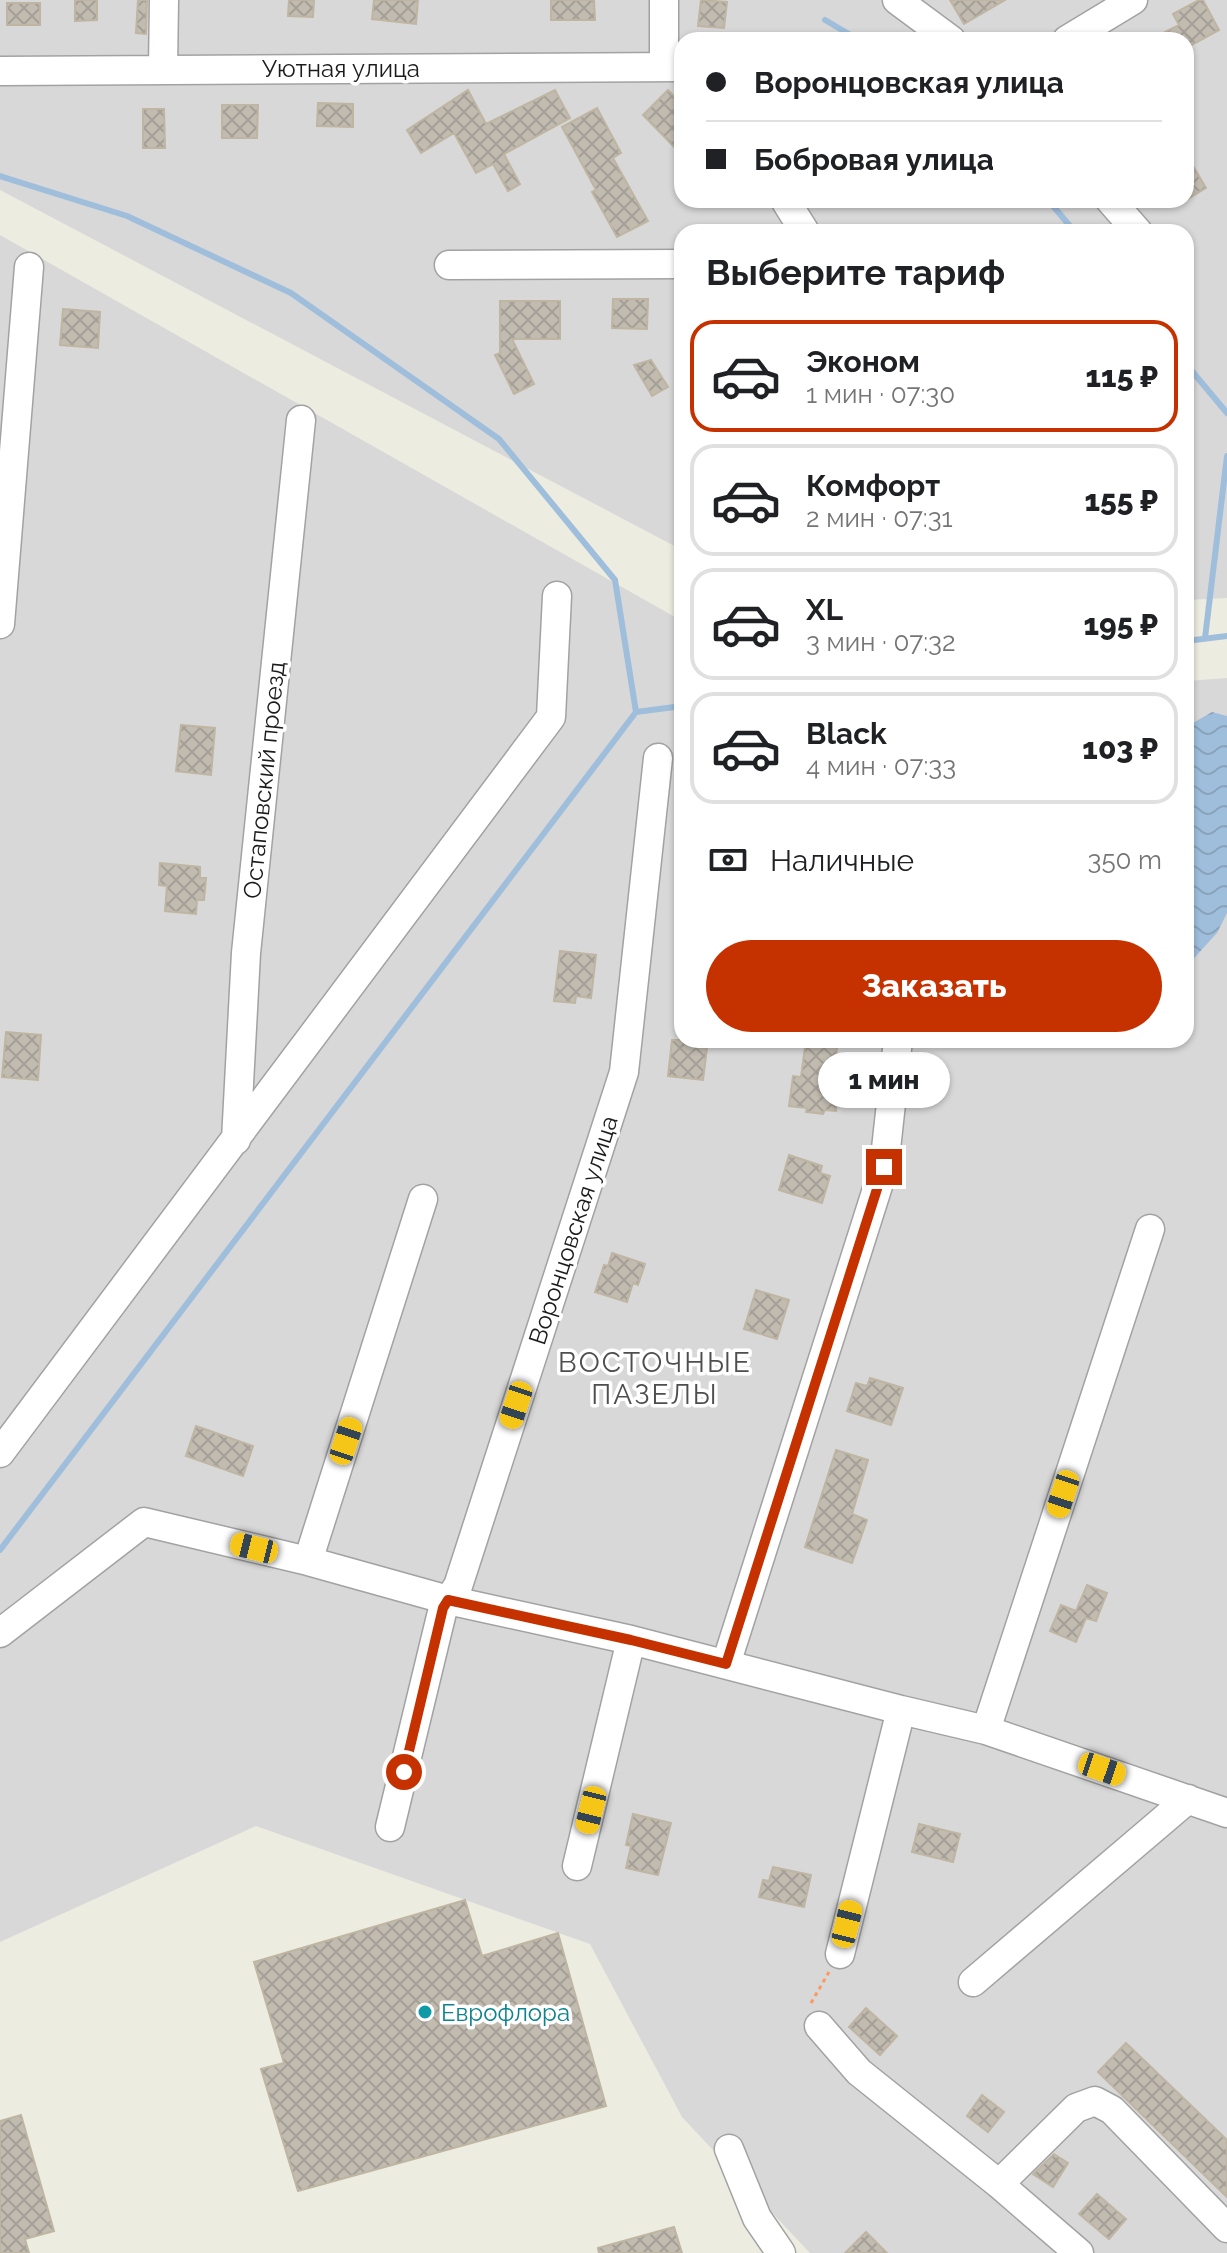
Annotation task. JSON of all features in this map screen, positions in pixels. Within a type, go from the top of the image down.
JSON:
[{"type":"street","points":[[163,69],[164,0]]},
{"type":"street","points":[[664,0],[673,67]]},
{"type":"street","points":[[897,0],[940,32]]},
{"type":"street","points":[[1080,32],[1133,0]]},
{"type":"street","name":"Уютная улица","points":[[0,71],[673,67]]},
{"type":"street","points":[[1117,208],[1131,224]]},
{"type":"street","points":[[449,265],[674,264]]},
{"type":"street","points":[[0,624],[29,267]]},
{"type":"street","name":"Остаповский проезд","points":[[236,1140],[246,953],[301,420]]},
{"type":"street","points":[[0,1453],[551,717],[557,596]]},
{"type":"street","name":"Воронцовская улица","points":[[390,1827],[443,1608],[458,1586],[624,1072],[658,758]]},
{"type":"street","points":[[726,1664],[884,1167],[897,1048]]},
{"type":"street","points":[[308,1561],[423,1199]]},
{"type":"street","points":[[986,1730],[1150,1229]]},
{"type":"street","points":[[0,1633],[144,1522],[308,1561],[448,1600],[631,1640],[986,1730],[1227,1813]]},
{"type":"street","points":[[577,1866],[631,1640]]},
{"type":"street","points":[[840,1954],[901,1710]]},
{"type":"street","points":[[973,1982],[1188,1799]]},
{"type":"street","points":[[819,2026],[859,2072],[999,2184],[1079,2253]]},
{"type":"street","points":[[999,2184],[1076,2108],[1095,2101],[1112,2110],[1227,2228]]},
{"type":"street","points":[[729,2149],[757,2218],[781,2253]]},
{"type":"path","points":[[819,2026],[807,2010],[840,1954]]},
{"type":"shaded area","points":[[0,0],[1227,0],[1227,598],[1194,600],[1194,224],[674,224],[674,546],[0,190]]},
{"type":"shaded area","points":[[0,235],[674,616],[674,1048],[1194,1048],[1194,680],[1227,678],[1227,2253],[810,2253],[682,2117],[590,1944],[256,1826],[0,1942]]},
{"type":"water","points":[[1212,712],[1227,716],[1227,913],[1217,933],[1194,958],[1194,722]]},
{"type":"building","points":[[75,0],[97,0],[97,20],[75,21]]},
{"type":"building","points":[[138,0],[147,0],[146,34],[136,33]]},
{"type":"building","points":[[289,0],[314,0],[313,17],[288,16]]},
{"type":"building","points":[[374,0],[418,0],[416,24],[372,19]]},
{"type":"building","points":[[551,0],[594,0],[595,20],[551,20]]},
{"type":"building","points":[[701,0],[727,2],[724,28],[698,26]]},
{"type":"building","points":[[950,0],[1005,0],[964,24]]},
{"type":"building","points":[[1203,0],[1219,30],[1194,44],[1194,32],[1165,32],[1179,25],[1173,14]]},
{"type":"building","points":[[7,3],[40,3],[40,25],[7,25]]},
{"type":"building","points":[[468,90],[486,124],[555,90],[570,118],[504,154],[520,184],[508,191],[493,164],[476,173],[454,133],[421,153],[407,130]]},
{"type":"building","points":[[668,90],[674,96],[674,147],[643,115]]},
{"type":"building","points":[[318,103],[353,104],[353,127],[317,126]]},
{"type":"building","points":[[222,105],[258,105],[257,138],[222,138]]},
{"type":"building","points":[[597,108],[621,153],[613,158],[648,221],[617,237],[562,127]]},
{"type":"building","points":[[143,109],[164,109],[165,148],[143,148]]},
{"type":"building","points":[[1194,168],[1206,188],[1194,195]]},
{"type":"building","points":[[613,299],[648,299],[647,329],[612,328]]},
{"type":"building","points":[[500,301],[560,301],[560,339],[512,339],[534,384],[514,394],[495,355],[500,353]]},
{"type":"building","points":[[63,309],[100,312],[98,348],[60,345]]},
{"type":"building","points":[[651,360],[668,387],[652,396],[634,365]]},
{"type":"building","points":[[181,725],[215,728],[211,775],[176,771]]},
{"type":"building","points":[[160,863],[200,867],[200,878],[206,878],[204,900],[197,900],[196,914],[165,911],[167,886],[159,885]]},
{"type":"building","points":[[560,951],[596,955],[591,998],[576,996],[575,1003],[554,1001]]},
{"type":"building","points":[[6,1032],[41,1035],[38,1080],[2,1077]]},
{"type":"building","points":[[672,1040],[674,1048],[707,1048],[703,1080],[668,1076]]},
{"type":"building","points":[[805,1048],[837,1048],[833,1080],[839,1081],[836,1111],[825,1110],[823,1114],[789,1106],[793,1076],[801,1077]]},
{"type":"building","points":[[789,1155],[822,1166],[820,1173],[830,1176],[822,1203],[779,1190]]},
{"type":"building","points":[[612,1253],[645,1264],[638,1285],[633,1283],[627,1302],[595,1292],[604,1265],[608,1266]]},
{"type":"building","points":[[756,1290],[789,1300],[777,1339],[744,1329]]},
{"type":"building","points":[[870,1378],[903,1388],[891,1425],[847,1411],[856,1383],[867,1386]]},
{"type":"building","points":[[196,1426],[253,1446],[243,1476],[186,1456]]},
{"type":"building","points":[[836,1450],[868,1460],[852,1514],[867,1520],[852,1563],[805,1547]]},
{"type":"building","points":[[1087,1585],[1107,1593],[1096,1621],[1086,1618],[1076,1642],[1050,1631],[1061,1605],[1076,1611]]},
{"type":"building","points":[[633,1814],[671,1823],[658,1875],[626,1868],[631,1846],[626,1845]]},
{"type":"building","points":[[919,1824],[960,1834],[953,1862],[912,1852]]},
{"type":"building","points":[[773,1867],[811,1875],[804,1907],[759,1897],[763,1880],[769,1881]]},
{"type":"building","name":"Еврофлора","points":[[465,1900],[482,1956],[558,1933],[606,2106],[298,2191],[261,2069],[284,2063],[254,1962]]},
{"type":"building","points":[[866,2008],[897,2036],[880,2055],[849,2027]]},
{"type":"building","points":[[1126,2043],[1227,2140],[1227,2197],[1098,2072]]},
{"type":"building","points":[[982,2095],[1004,2112],[988,2132],[967,2116]]},
{"type":"building","points":[[21,2115],[54,2231],[25,2239],[29,2253],[0,2253],[0,2121]]},
{"type":"building","points":[[1054,2154],[1068,2163],[1053,2187],[1033,2174]]},
{"type":"building","points":[[1097,2194],[1126,2219],[1109,2239],[1079,2214]]},
{"type":"building","points":[[674,2227],[682,2253],[599,2253],[598,2248]]},
{"type":"building","points":[[866,2232],[887,2253],[845,2253]]},
{"type":"waterway","points":[[825,20],[845,32]]},
{"type":"waterway","points":[[0,176],[127,216],[291,293],[499,439],[615,580],[636,712]]},
{"type":"waterway","points":[[1055,208],[1068,224]]},
{"type":"waterway","points":[[1194,374],[1227,413]]},
{"type":"waterway","points":[[1205,638],[1227,456]]},
{"type":"waterway","points":[[1194,640],[1227,636]]},
{"type":"waterway","points":[[0,1550],[636,712],[674,707]]},
{"type":"place","name":"Еврофлора","points":[[425,2012]]},
{"type":"district","name":"ВОСТОЧНЫЕ ПАЗЕЛЫ","points":[[655,1378]]},
{"type":"route","points":[[404,1772],[443,1608],[448,1600],[726,1664],[884,1167]]}]
